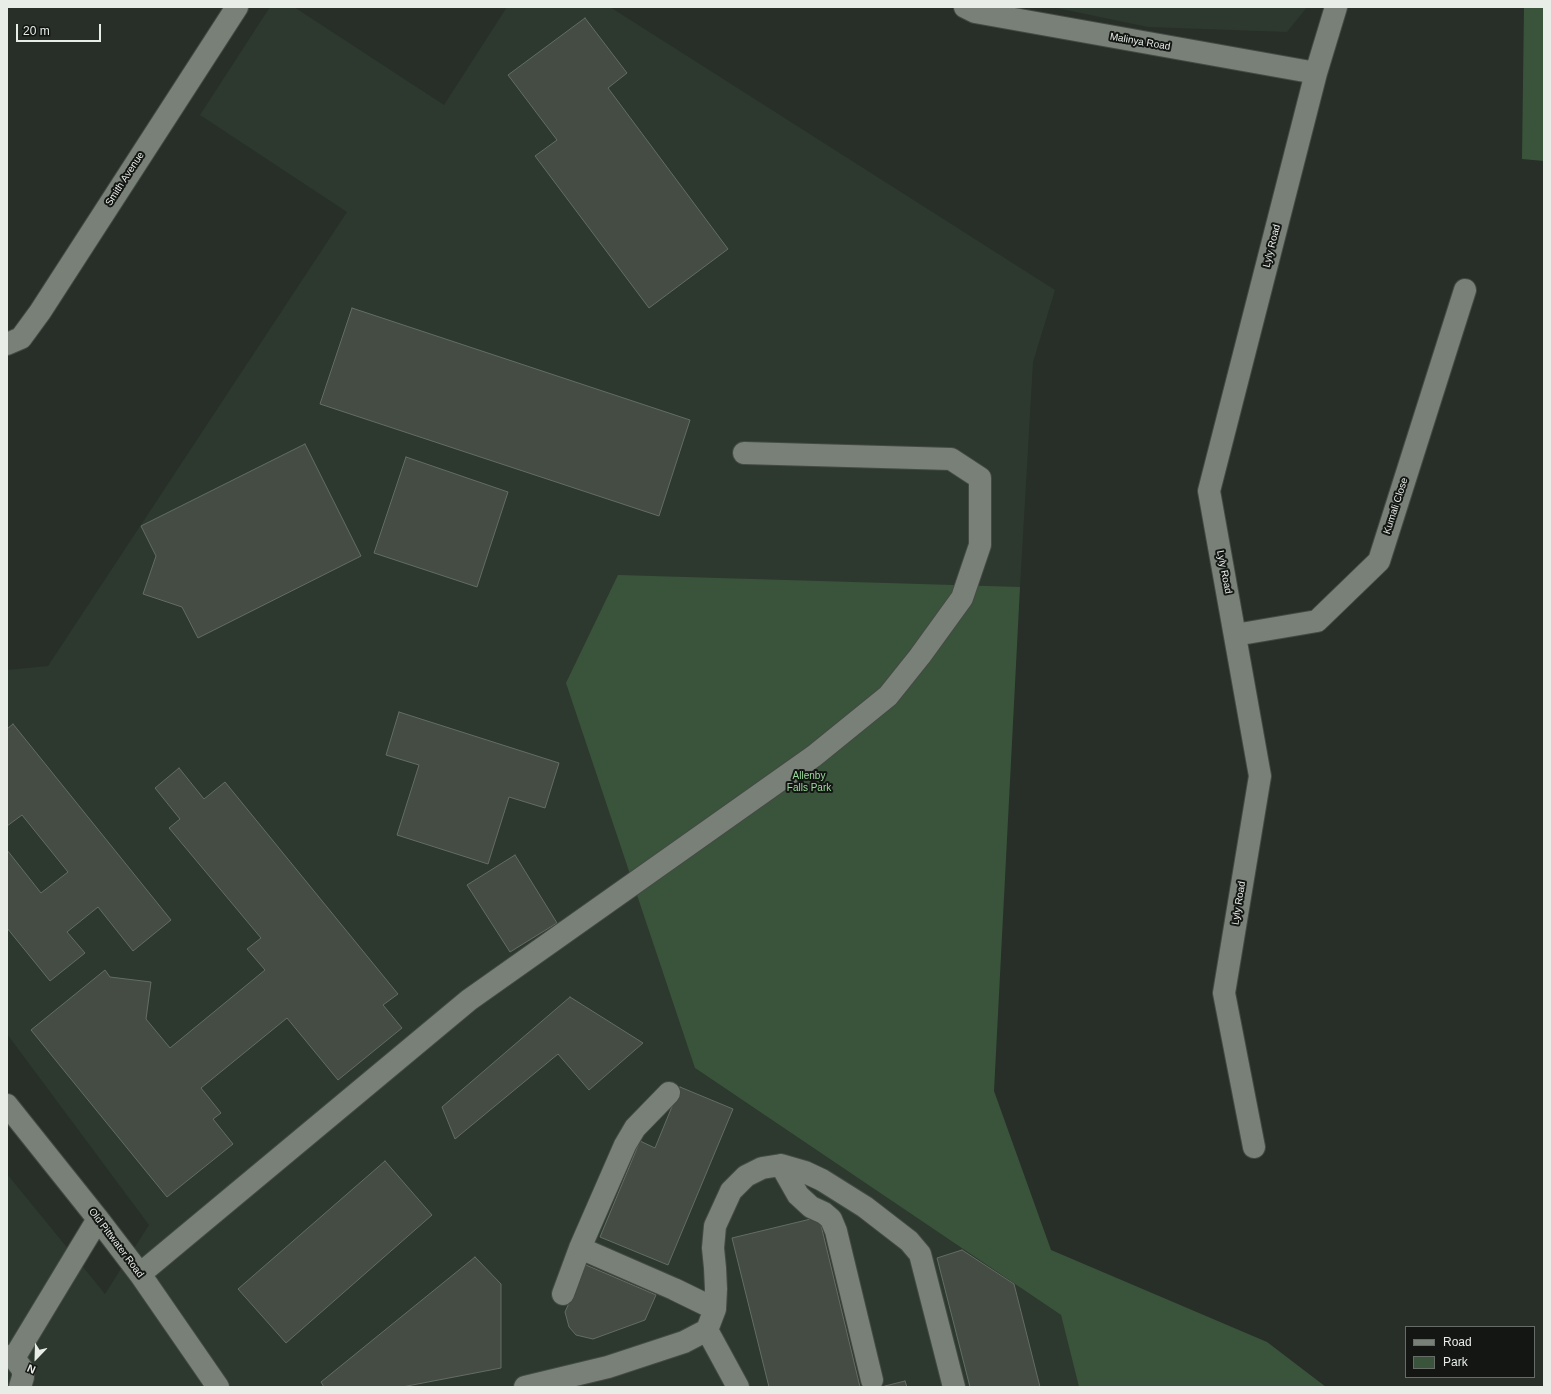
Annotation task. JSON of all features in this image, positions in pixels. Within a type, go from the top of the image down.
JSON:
[{"type":"street","name":"Smith Avenue","points":[[7,344],[21,338],[40,312],[237,7]]},
{"type":"street","name":"Malinya Road","points":[[965,7],[975,12],[1316,73]]},
{"type":"street","name":"Lyly Road","points":[[1254,1147],[1224,993],[1260,776],[1209,491],[1316,73],[1336,7]]},
{"type":"street","name":"Kumali Close","points":[[1235,635],[1317,621],[1379,561],[1465,290]]},
{"type":"street","points":[[140,1274],[469,1000],[814,756],[888,696],[920,656],[962,598],[980,545],[980,478],[950,459],[744,453]]},
{"type":"street","points":[[563,1294],[580,1248],[624,1145],[635,1128],[669,1093]]},
{"type":"street","name":"Old Pittwater Road","points":[[7,1105],[140,1274],[218,1387]]},
{"type":"street","points":[[781,1165],[798,1195],[811,1207],[824,1213],[831,1219],[836,1231],[872,1380]]},
{"type":"street","points":[[525,1387],[608,1367],[684,1342],[707,1330],[714,1309],[716,1289],[716,1268],[713,1248],[715,1226],[731,1190],[746,1176],[762,1168],[781,1165],[805,1172],[822,1180],[865,1207],[909,1241],[920,1254],[954,1387]]},
{"type":"street","points":[[20,1387],[23,1377],[23,1370],[11,1357],[98,1219]]},
{"type":"street","points":[[580,1248],[674,1289],[714,1309]]},
{"type":"street","points":[[707,1330],[738,1387]]},
{"type":"shaded area","points":[[270,7],[294,7],[444,105],[507,7],[610,7],[1055,290],[1033,362],[1020,587],[1000,587],[695,1068],[1061,1315],[1079,1387],[7,1387],[7,1174],[105,1294],[149,1225],[7,1034],[7,670],[48,666],[347,212],[200,115]]},
{"type":"shaded area","points":[[1052,7],[1307,7],[1287,32],[1148,27]]},
{"type":"green space","points":[[1524,7],[1544,7],[1544,161],[1522,159]]},
{"type":"green space","name":"Allenby Falls Park","points":[[618,575],[1020,587],[994,1091],[1051,1250],[1267,1342],[1326,1387],[1079,1387],[1061,1315],[695,1068],[566,683]]},
{"type":"building","points":[[585,18],[627,73],[608,88],[728,249],[649,308],[535,156],[557,140],[508,75]]},
{"type":"building","points":[[352,308],[690,420],[659,516],[320,404]]},
{"type":"building","points":[[305,444],[361,556],[198,638],[182,607],[143,594],[156,556],[141,526]]},
{"type":"building","points":[[406,457],[508,492],[477,587],[374,553]]},
{"type":"building","points":[[399,712],[559,763],[545,808],[509,797],[488,864],[397,835],[419,765],[386,755]]},
{"type":"building","points":[[13,724],[171,920],[133,951],[98,907],[67,932],[85,953],[50,981],[7,928],[7,850],[41,893],[68,872],[22,815],[7,826],[7,729]]},
{"type":"building","points":[[179,768],[204,799],[225,782],[398,994],[383,1005],[402,1028],[338,1080],[287,1018],[201,1088],[221,1113],[213,1119],[233,1144],[167,1197],[31,1030],[105,970],[110,977],[151,982],[146,1019],[170,1048],[265,970],[247,949],[261,938],[169,828],[180,819],[155,788]]},
{"type":"building","points":[[515,855],[557,923],[510,952],[467,885]]},
{"type":"building","points":[[570,997],[643,1043],[589,1090],[558,1054],[455,1139],[442,1107]]},
{"type":"building","points":[[680,1087],[733,1109],[668,1265],[600,1237],[640,1141],[655,1148]]},
{"type":"building","points":[[385,1161],[432,1215],[286,1343],[238,1289]]},
{"type":"building","points":[[819,1217],[860,1387],[769,1387],[732,1238]]},
{"type":"building","points":[[962,1250],[1014,1284],[1040,1387],[970,1387],[937,1258]]},
{"type":"building","points":[[475,1257],[501,1284],[501,1368],[402,1387],[324,1387],[321,1382]]},
{"type":"building","points":[[586,1265],[656,1295],[645,1320],[593,1339],[576,1335],[569,1327],[565,1312]]},
{"type":"building","points":[[905,1381],[907,1387],[881,1387]]}]
